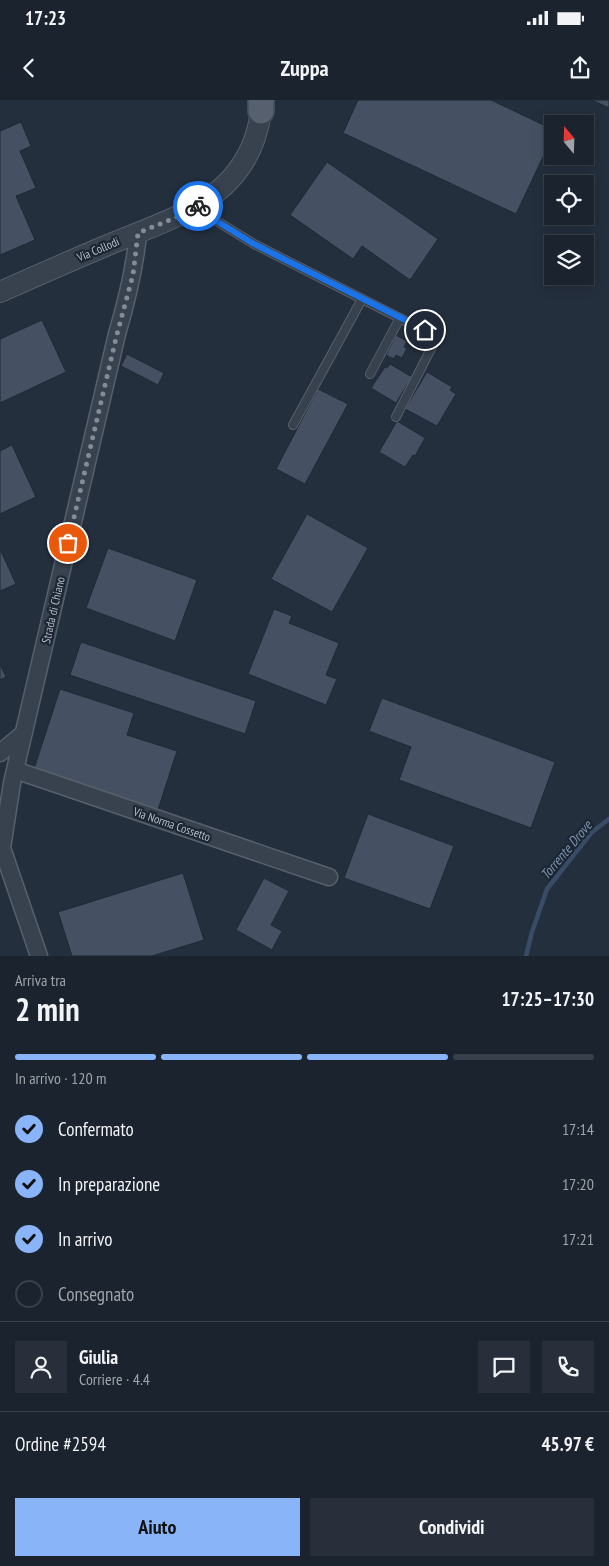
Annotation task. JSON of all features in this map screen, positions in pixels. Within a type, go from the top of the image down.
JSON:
[{"type":"street","name":"Via Collodi","points":[[0,292],[177,217],[198,206],[224,186],[245,160],[256,138],[261,105]]},
{"type":"street","name":"Strada di Chiano","points":[[39,956],[1,846],[15,770],[117,334],[133,275],[138,233]]},
{"type":"street","points":[[0,753],[24,733]]},
{"type":"street","name":"Via Norma Cossetto","points":[[15,770],[329,877]]},
{"type":"lane","points":[[198,206],[215,220],[254,244],[437,336],[396,417]]},
{"type":"lane","points":[[292,425],[362,299]]},
{"type":"lane","points":[[370,374],[400,318]]},
{"type":"building","points":[[358,100],[491,100],[544,125],[544,155],[516,214],[343,133]]},
{"type":"building","points":[[592,100],[609,100],[609,108]]},
{"type":"building","points":[[21,122],[31,146],[20,151],[36,188],[16,196],[35,240],[0,255],[0,131]]},
{"type":"building","points":[[327,162],[438,239],[410,280],[362,246],[353,259],[290,215]]},
{"type":"building","points":[[42,320],[66,372],[0,403],[0,339]]},
{"type":"building","points":[[396,335],[407,341],[404,347],[407,348],[402,358],[396,355],[394,359],[386,355]]},
{"type":"building","points":[[127,354],[164,373],[158,385],[121,366]]},
{"type":"building","points":[[390,364],[412,377],[396,403],[371,388],[385,367],[387,368]]},
{"type":"building","points":[[427,372],[452,387],[450,390],[456,394],[437,426],[405,409]]},
{"type":"building","points":[[318,389],[348,404],[305,484],[276,469]]},
{"type":"building","points":[[397,421],[425,438],[415,456],[413,455],[405,467],[379,452]]},
{"type":"building","points":[[12,445],[36,497],[0,514],[0,451]]},
{"type":"building","points":[[307,514],[368,548],[332,612],[271,579]]},
{"type":"building","points":[[108,548],[197,580],[175,641],[86,608]]},
{"type":"building","points":[[0,549],[16,584],[0,591]]},
{"type":"building","points":[[274,609],[292,616],[289,623],[339,643],[326,675],[337,679],[326,705],[248,674]]},
{"type":"building","points":[[81,642],[256,701],[245,734],[70,675]]},
{"type":"building","points":[[0,664],[6,677],[0,680]]},
{"type":"building","points":[[60,689],[134,713],[127,735],[177,751],[157,813],[33,772]]},
{"type":"building","points":[[382,698],[555,762],[531,828],[399,780],[411,747],[369,731]]},
{"type":"building","points":[[368,814],[454,846],[430,909],[344,878]]},
{"type":"building","points":[[183,873],[204,940],[152,956],[72,956],[58,912]]},
{"type":"building","points":[[264,878],[289,891],[271,925],[282,931],[272,950],[236,930]]},
{"type":"waterway","name":"Torrente Drove","points":[[526,956],[547,889],[591,833],[609,819]]},
{"type":"way so far","points":[[68,543],[117,334],[129,294],[136,261],[138,233],[163,224],[198,206]]},
{"type":"route","points":[[198,206],[215,220],[254,244],[425,330]]}]
